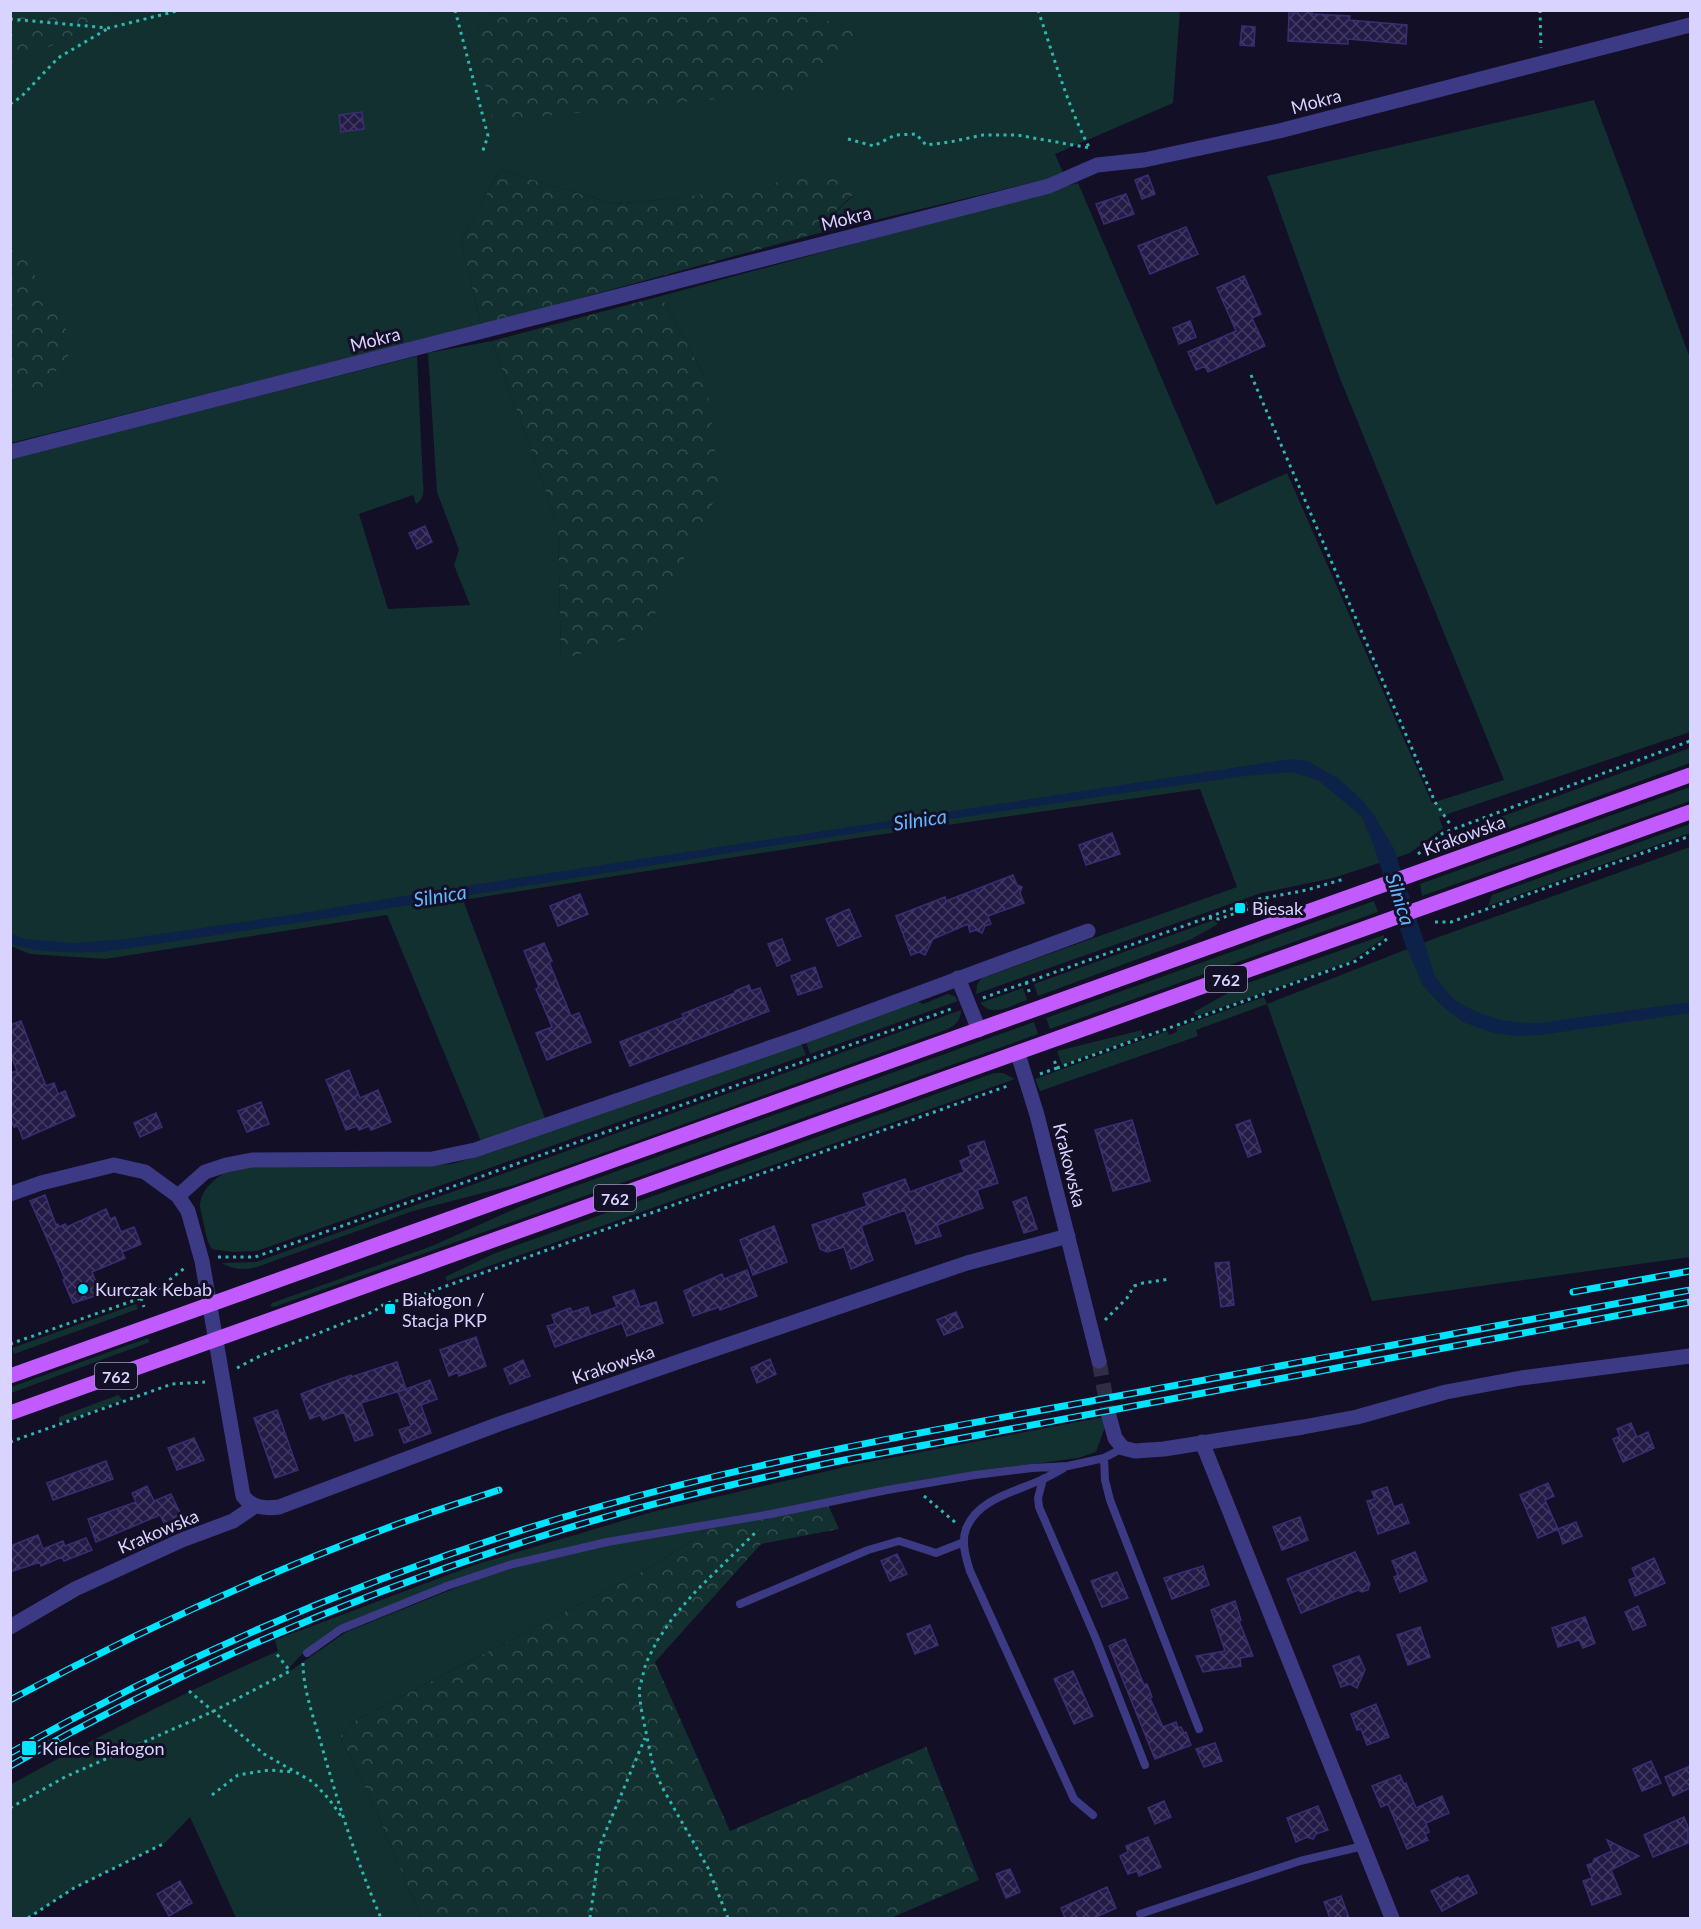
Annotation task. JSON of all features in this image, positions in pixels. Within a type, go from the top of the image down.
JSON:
[{"type":"main road","name":"Krakowska","points":[[10,1376],[1690,775]]},
{"type":"main road","name":"762","points":[[10,1413],[1381,924],[1431,915],[1690,812]]},
{"type":"street","name":"Mokra","points":[[10,452],[1049,186],[1097,165],[1144,160],[1279,131],[1690,25]]},
{"type":"street","points":[[178,1196],[205,1172],[252,1160],[432,1159],[475,1150],[801,1037],[1088,931]]},
{"type":"street","points":[[958,978],[979,1030]]},
{"type":"street","name":"Krakowska","points":[[10,1627],[75,1589],[182,1540],[233,1521],[255,1506],[269,1509],[279,1507],[499,1424],[681,1361],[967,1263],[1068,1236],[1037,1115],[1018,1054]]},
{"type":"street","points":[[10,1194],[41,1183],[114,1166],[146,1172],[178,1196],[188,1211],[202,1261],[243,1496],[255,1506]]},
{"type":"street","points":[[1068,1236],[1099,1361]]},
{"type":"street","points":[[1109,1416],[1115,1437],[1123,1448],[1135,1451],[1357,1417],[1446,1392],[1521,1378],[1690,1356]]},
{"type":"street","points":[[1202,1442],[1392,1918]]},
{"type":"lane","points":[[307,1653],[341,1629],[492,1570],[607,1542],[771,1514],[911,1486],[1021,1469],[1068,1466],[1104,1458],[1123,1448]]},
{"type":"lane","points":[[1104,1458],[1105,1480],[1110,1500],[1199,1729]]},
{"type":"lane","points":[[1068,1466],[997,1498],[980,1509],[965,1530],[964,1542],[970,1571],[1074,1799],[1093,1815]]},
{"type":"lane","points":[[1043,1479],[1038,1498],[1039,1507],[1096,1639],[1145,1765]]},
{"type":"lane","points":[[740,1604],[868,1550],[899,1540],[936,1553],[964,1542]]},
{"type":"lane","points":[[1140,1914],[1300,1861],[1363,1846]]},
{"type":"path","points":[[10,104],[21,97],[58,58],[109,28],[181,10]]},
{"type":"path","points":[[455,10],[488,136],[482,153]]},
{"type":"path","points":[[1038,10],[1059,75],[1097,165]]},
{"type":"path","points":[[1540,10],[1540,64]]},
{"type":"path","points":[[10,19],[109,28]]},
{"type":"path","points":[[848,139],[874,146],[894,135],[916,134],[926,145],[982,135],[1017,135],[1090,148]]},
{"type":"path","points":[[1251,375],[1435,802],[1450,824]]},
{"type":"path","points":[[1410,857],[1418,854],[1443,833],[1690,741]]},
{"type":"path","points":[[1431,915],[1451,922],[1690,836]]},
{"type":"path","points":[[978,1000],[1207,917],[1219,919],[1262,904],[1269,897],[1307,890],[1344,879]]},
{"type":"path","points":[[1035,1076],[1356,961],[1388,938]]},
{"type":"path","points":[[1026,982],[1032,998]]},
{"type":"path","points":[[215,1257],[255,1257],[959,1006]]},
{"type":"path","points":[[1052,1052],[1057,1068]]},
{"type":"path","points":[[234,1370],[260,1356],[375,1311],[379,1306],[407,1299],[1017,1082]]},
{"type":"path","points":[[10,1344],[141,1298],[159,1288],[190,1264]]},
{"type":"path","points":[[1091,1330],[1115,1311],[1134,1286],[1170,1279]]},
{"type":"path","points":[[141,1298],[144,1307]]},
{"type":"path","points":[[169,1377],[172,1384]]},
{"type":"path","points":[[10,1442],[172,1384],[205,1382]]},
{"type":"path","points":[[911,1486],[965,1530]]},
{"type":"path","points":[[728,1918],[708,1868],[662,1787],[653,1766],[639,1690],[646,1663],[657,1641],[674,1616],[696,1591],[756,1533],[771,1514]]},
{"type":"path","points":[[10,1808],[65,1777],[214,1711],[290,1671],[275,1652]]},
{"type":"path","points":[[307,1653],[303,1664],[307,1691],[343,1819],[381,1918]]},
{"type":"path","points":[[189,1691],[264,1754],[313,1782],[343,1819]]},
{"type":"path","points":[[590,1918],[600,1845],[646,1736]]},
{"type":"path","points":[[212,1795],[238,1774],[269,1770],[296,1773]]},
{"type":"path","points":[[28,1918],[74,1888],[165,1843]]},
{"type":"green space","points":[[11,10],[124,10],[124,11],[11,65]]},
{"type":"green space","points":[[124,11],[498,11],[474,34],[858,31],[799,11],[1180,11],[1173,103],[1055,154],[1064,175],[808,236],[853,196],[679,198],[614,204],[500,170],[461,240],[481,325],[11,443],[10,65]]},
{"type":"green space","points":[[498,11],[799,11],[859,31],[807,90],[493,121],[474,34]]},
{"type":"green space","points":[[1594,100],[1690,358],[1690,732],[1439,817],[1443,828],[1410,853],[1333,878],[1261,893],[976,994],[977,984],[982,978],[1237,887],[1200,789],[863,837],[463,900],[546,1121],[482,1144],[387,915],[105,959],[30,954],[11,946],[11,459],[417,356],[422,497],[416,504],[413,495],[359,514],[388,609],[470,605],[454,565],[459,550],[437,492],[428,353],[492,341],[558,525],[561,660],[706,379],[661,296],[1078,183],[1216,505],[1287,473],[1432,803],[1504,780],[1339,376],[1267,176]]},
{"type":"green space","points":[[500,170],[614,204],[679,198],[831,174],[853,195],[808,236],[481,325],[461,240]]},
{"type":"green space","points":[[11,242],[22,253],[76,346],[41,390],[11,386]]},
{"type":"green space","points":[[661,296],[706,379],[720,490],[645,633],[561,660],[558,525],[492,341]]},
{"type":"green space","points":[[1690,748],[1690,763],[1496,833],[1486,826],[1461,835],[1459,832]]},
{"type":"green space","points":[[1690,787],[1690,801],[1422,896],[1420,884]]},
{"type":"green space","points":[[1690,824],[1690,833],[1488,906],[1492,895]]},
{"type":"green space","points":[[1690,847],[1690,1257],[1372,1301],[1267,1004],[1433,939]]},
{"type":"green space","points":[[1374,901],[1378,912],[1050,1029],[1046,1018]]},
{"type":"green space","points":[[1214,920],[1218,924],[1192,939],[1038,996],[1034,984]]},
{"type":"green space","points":[[1384,935],[1384,938],[1351,961],[1195,1015],[1194,1012],[1242,985]]},
{"type":"green space","points":[[1023,988],[1027,1000],[1009,1007],[991,1010],[980,1003]]},
{"type":"green space","points":[[948,994],[955,996],[958,1001],[810,1054],[805,1039],[916,1000],[923,1004]]},
{"type":"green space","points":[[1264,997],[1267,1004],[1196,1030],[1198,1036],[1040,1091],[1035,1079],[1167,1031],[1169,1035],[1177,1032],[1176,1028]]},
{"type":"green space","points":[[961,1010],[957,1022],[948,1029],[514,1185],[413,1211],[257,1267],[238,1269],[221,1263],[256,1262]]},
{"type":"green space","points":[[1034,1022],[1038,1034],[274,1307],[270,1306],[272,1303],[432,1246],[553,1194]]},
{"type":"green space","points":[[1142,1030],[1142,1036],[1062,1065],[1057,1051]]},
{"type":"green space","points":[[800,1041],[806,1055],[257,1251],[232,1252],[212,1249],[208,1241],[200,1207],[203,1193],[218,1177],[237,1167],[452,1164],[486,1154]]},
{"type":"green space","points":[[994,1073],[1003,1073],[1015,1079],[447,1281],[445,1277],[493,1254]]},
{"type":"green space","points":[[136,1304],[138,1309],[14,1354],[12,1348]]},
{"type":"green space","points":[[148,1338],[150,1342],[11,1393],[11,1387]]},
{"type":"green space","points":[[118,1395],[123,1400],[59,1423],[59,1417]]},
{"type":"green space","points":[[1109,1416],[1096,1452],[1078,1458],[933,1478],[506,1562],[340,1626],[302,1654],[289,1668],[290,1671],[346,1632],[478,1579],[509,1569],[609,1545],[712,1527],[653,1566],[351,1723],[340,1737],[375,1808],[421,1918],[236,1918],[190,1817],[165,1843],[74,1888],[28,1918],[11,1918],[10,1785],[143,1715],[278,1651],[275,1640],[477,1564],[652,1512],[853,1465]]},
{"type":"green space","points":[[828,1505],[839,1529],[761,1544],[655,1662],[730,1831],[926,1747],[979,1880],[891,1918],[421,1918],[375,1808],[340,1737],[351,1723],[653,1566],[712,1527]]},
{"type":"water","name":"Silnica","points":[[1291,759],[1307,761],[1338,778],[1361,799],[1374,815],[1394,849],[1435,976],[1450,995],[1461,1004],[1489,1016],[1530,1023],[1690,1002],[1690,1013],[1540,1035],[1515,1036],[1490,1032],[1463,1022],[1441,1005],[1423,986],[1405,944],[1375,849],[1362,817],[1318,780],[1292,772],[1144,790],[790,843],[103,952],[45,951],[11,944],[10,934],[26,939],[74,943],[126,939]]},
{"type":"building","points":[[1298,10],[1312,10],[1312,14],[1350,16],[1349,20],[1407,25],[1406,44],[1348,39],[1348,44],[1288,41],[1289,13],[1298,13]]},
{"type":"building","points":[[1242,26],[1255,27],[1254,46],[1240,45]]},
{"type":"building","points":[[362,112],[364,129],[341,132],[339,115]]},
{"type":"building","points":[[1148,175],[1155,194],[1142,199],[1135,180]]},
{"type":"building","points":[[1126,194],[1134,214],[1104,224],[1096,204]]},
{"type":"building","points":[[1186,227],[1198,254],[1150,274],[1138,246]]},
{"type":"building","points":[[1244,276],[1261,314],[1252,318],[1265,346],[1208,372],[1205,366],[1196,370],[1188,352],[1236,331],[1217,288]]},
{"type":"building","points":[[1190,321],[1196,337],[1179,344],[1173,328]]},
{"type":"building","points":[[425,526],[432,542],[417,549],[409,533]]},
{"type":"building","points":[[1112,833],[1120,854],[1086,865],[1079,845]]},
{"type":"building","points":[[1013,875],[1017,885],[1022,887],[1020,893],[1024,903],[988,916],[991,924],[985,926],[982,933],[976,930],[970,932],[968,924],[933,939],[925,955],[919,952],[911,955],[896,916],[945,897],[946,901]]},
{"type":"building","points":[[580,894],[588,914],[558,926],[550,906]]},
{"type":"building","points":[[849,909],[861,936],[838,946],[826,919]]},
{"type":"building","points":[[782,939],[790,960],[777,966],[768,944]]},
{"type":"building","points":[[544,943],[552,961],[549,962],[571,1016],[579,1013],[591,1042],[547,1060],[536,1033],[552,1027],[536,989],[539,987],[524,951]]},
{"type":"building","points":[[815,967],[822,987],[798,995],[791,976]]},
{"type":"building","points":[[749,985],[751,991],[760,988],[769,1011],[630,1066],[620,1042],[684,1017],[682,1014]]},
{"type":"building","points":[[21,1021],[46,1086],[54,1083],[58,1094],[65,1091],[75,1116],[23,1139],[18,1126],[14,1127],[10,1118],[10,1073],[17,1071],[10,1053],[10,1025]]},
{"type":"building","points":[[349,1070],[360,1098],[378,1090],[391,1122],[371,1130],[369,1126],[359,1130],[357,1126],[346,1130],[326,1080]]},
{"type":"building","points":[[261,1102],[269,1124],[247,1132],[238,1111]]},
{"type":"building","points":[[156,1113],[162,1127],[140,1137],[134,1123]]},
{"type":"building","points":[[1132,1120],[1150,1181],[1113,1191],[1095,1130]]},
{"type":"building","points":[[1250,1120],[1261,1152],[1248,1157],[1236,1125]]},
{"type":"building","points":[[984,1141],[998,1183],[977,1190],[983,1208],[937,1225],[941,1236],[916,1244],[905,1210],[861,1226],[873,1260],[851,1269],[844,1247],[827,1252],[820,1249],[812,1225],[867,1206],[863,1194],[905,1179],[910,1192],[964,1172],[960,1161],[971,1156],[968,1146]]},
{"type":"building","points":[[45,1195],[56,1225],[58,1224],[59,1227],[65,1224],[67,1227],[106,1209],[110,1219],[115,1217],[121,1232],[134,1227],[141,1244],[122,1252],[125,1258],[92,1272],[101,1294],[73,1303],[63,1280],[65,1279],[30,1201]]},
{"type":"building","points":[[1026,1197],[1037,1229],[1024,1233],[1013,1202]]},
{"type":"building","points":[[774,1226],[787,1262],[753,1275],[740,1240]]},
{"type":"building","points":[[1229,1262],[1234,1305],[1221,1307],[1215,1263]]},
{"type":"building","points":[[747,1270],[757,1296],[720,1310],[719,1307],[693,1316],[684,1291],[722,1274],[724,1279]]},
{"type":"building","points":[[634,1290],[640,1307],[656,1302],[663,1323],[627,1336],[622,1323],[555,1347],[547,1326],[555,1324],[552,1315],[570,1308],[572,1312],[588,1307],[591,1316],[617,1307],[613,1297]]},
{"type":"building","points":[[956,1312],[963,1327],[944,1335],[937,1320]]},
{"type":"building","points":[[476,1337],[486,1366],[459,1376],[458,1372],[449,1376],[440,1350]]},
{"type":"building","points":[[770,1359],[776,1374],[757,1383],[751,1368]]},
{"type":"building","points":[[523,1360],[530,1376],[510,1384],[504,1369]]},
{"type":"building","points":[[397,1362],[406,1389],[361,1403],[373,1435],[355,1441],[344,1412],[323,1420],[320,1415],[310,1419],[301,1394],[351,1375],[351,1377]]},
{"type":"building","points":[[430,1380],[437,1399],[421,1405],[431,1433],[404,1443],[399,1430],[411,1426],[398,1392]]},
{"type":"building","points":[[277,1410],[298,1470],[275,1478],[254,1418]]},
{"type":"building","points":[[1631,1423],[1637,1437],[1648,1432],[1654,1448],[1623,1462],[1613,1439],[1620,1436],[1617,1429]]},
{"type":"building","points":[[194,1438],[204,1460],[177,1470],[168,1448]]},
{"type":"building","points":[[106,1461],[113,1479],[53,1500],[47,1483]]},
{"type":"building","points":[[1548,1483],[1554,1496],[1545,1500],[1558,1529],[1538,1538],[1520,1495]]},
{"type":"building","points":[[147,1486],[154,1501],[171,1494],[182,1517],[165,1525],[160,1515],[96,1542],[88,1519],[136,1502],[132,1493]]},
{"type":"building","points":[[1387,1487],[1394,1507],[1402,1504],[1409,1523],[1378,1534],[1367,1501],[1375,1499],[1372,1492]]},
{"type":"building","points":[[1300,1517],[1308,1540],[1282,1550],[1273,1527]]},
{"type":"building","points":[[1576,1522],[1582,1536],[1563,1544],[1558,1529]]},
{"type":"building","points":[[38,1535],[43,1549],[63,1541],[65,1546],[86,1538],[92,1550],[64,1561],[62,1557],[41,1566],[40,1562],[10,1572],[10,1546]]},
{"type":"building","points":[[1355,1552],[1370,1584],[1368,1590],[1362,1592],[1358,1590],[1301,1613],[1287,1579]]},
{"type":"building","points":[[1415,1552],[1427,1581],[1400,1592],[1394,1577],[1398,1575],[1392,1561]]},
{"type":"building","points":[[897,1554],[907,1574],[890,1581],[881,1561]]},
{"type":"building","points":[[1654,1558],[1665,1583],[1635,1596],[1629,1580],[1636,1577],[1632,1568]]},
{"type":"building","points":[[1203,1566],[1209,1585],[1172,1599],[1164,1578]]},
{"type":"building","points":[[1117,1572],[1128,1598],[1102,1607],[1091,1581]]},
{"type":"building","points":[[1235,1601],[1241,1620],[1239,1621],[1253,1656],[1240,1658],[1241,1666],[1203,1672],[1196,1656],[1225,1651],[1211,1610]]},
{"type":"building","points":[[1638,1606],[1646,1625],[1633,1630],[1625,1612]]},
{"type":"building","points":[[1585,1617],[1595,1643],[1583,1648],[1579,1640],[1558,1647],[1552,1628]]},
{"type":"building","points":[[930,1625],[938,1645],[915,1654],[907,1634]]},
{"type":"building","points":[[1420,1627],[1430,1657],[1408,1665],[1397,1635]]},
{"type":"building","points":[[1125,1639],[1144,1685],[1147,1684],[1152,1697],[1150,1698],[1163,1727],[1176,1722],[1178,1728],[1181,1727],[1184,1733],[1186,1732],[1191,1745],[1155,1759],[1109,1646]]},
{"type":"building","points":[[1359,1656],[1365,1670],[1357,1688],[1350,1684],[1341,1687],[1333,1666]]},
{"type":"building","points":[[1073,1671],[1093,1716],[1074,1724],[1054,1679]]},
{"type":"building","points":[[1376,1704],[1389,1737],[1367,1745],[1361,1729],[1357,1730],[1351,1714]]},
{"type":"building","points":[[1215,1743],[1222,1761],[1204,1767],[1196,1749]]},
{"type":"building","points":[[1651,1761],[1661,1783],[1642,1791],[1633,1769]]},
{"type":"building","points":[[1690,1766],[1690,1788],[1673,1796],[1665,1777]]},
{"type":"building","points":[[1400,1775],[1404,1784],[1406,1783],[1416,1808],[1442,1796],[1449,1813],[1426,1823],[1429,1832],[1425,1834],[1428,1840],[1407,1849],[1388,1804],[1381,1807],[1372,1786]]},
{"type":"building","points":[[1164,1801],[1171,1817],[1155,1824],[1148,1808]]},
{"type":"building","points":[[1318,1806],[1328,1830],[1316,1834],[1313,1839],[1307,1837],[1296,1842],[1287,1818]]},
{"type":"building","points":[[1684,1817],[1688,1827],[1688,1843],[1653,1857],[1644,1835]]},
{"type":"building","points":[[1148,1837],[1161,1867],[1139,1876],[1137,1871],[1128,1874],[1120,1856],[1128,1852],[1126,1846]]},
{"type":"building","points":[[1607,1840],[1639,1856],[1611,1870],[1621,1894],[1592,1905],[1583,1881],[1592,1878],[1587,1865],[1593,1863],[1594,1859],[1612,1851]]},
{"type":"building","points":[[1010,1869],[1020,1892],[1006,1898],[996,1874]]},
{"type":"building","points":[[1468,1875],[1477,1893],[1442,1911],[1431,1891],[1458,1877],[1459,1879]]},
{"type":"building","points":[[180,1881],[192,1903],[169,1916],[157,1894]]},
{"type":"building","points":[[1107,1887],[1116,1908],[1094,1918],[1065,1918],[1061,1908]]},
{"type":"building","points":[[1341,1896],[1349,1918],[1330,1918],[1324,1902]]},
{"type":"tunnel","points":[[1099,1361],[1109,1416]]},
{"type":"railway","points":[[1573,1292],[1690,1271]]},
{"type":"railway","points":[[10,1753],[153,1678],[299,1612],[449,1554],[602,1506],[664,1489],[850,1446],[1690,1290]]},
{"type":"railway","points":[[10,1766],[138,1698],[335,1609],[471,1559],[612,1515],[834,1462],[1690,1302]]},
{"type":"railway","points":[[10,1700],[147,1630],[240,1588],[334,1548],[499,1490]]},
{"type":"place","name":"Biesak","points":[[1240,908]]},
{"type":"place","name":"Kurczak Kebab","points":[[83,1289]]},
{"type":"place","name":"Białogon / Stacja PKP","points":[[390,1309]]},
{"type":"place","name":"Kielce Białogon","points":[[29,1748]]}]
